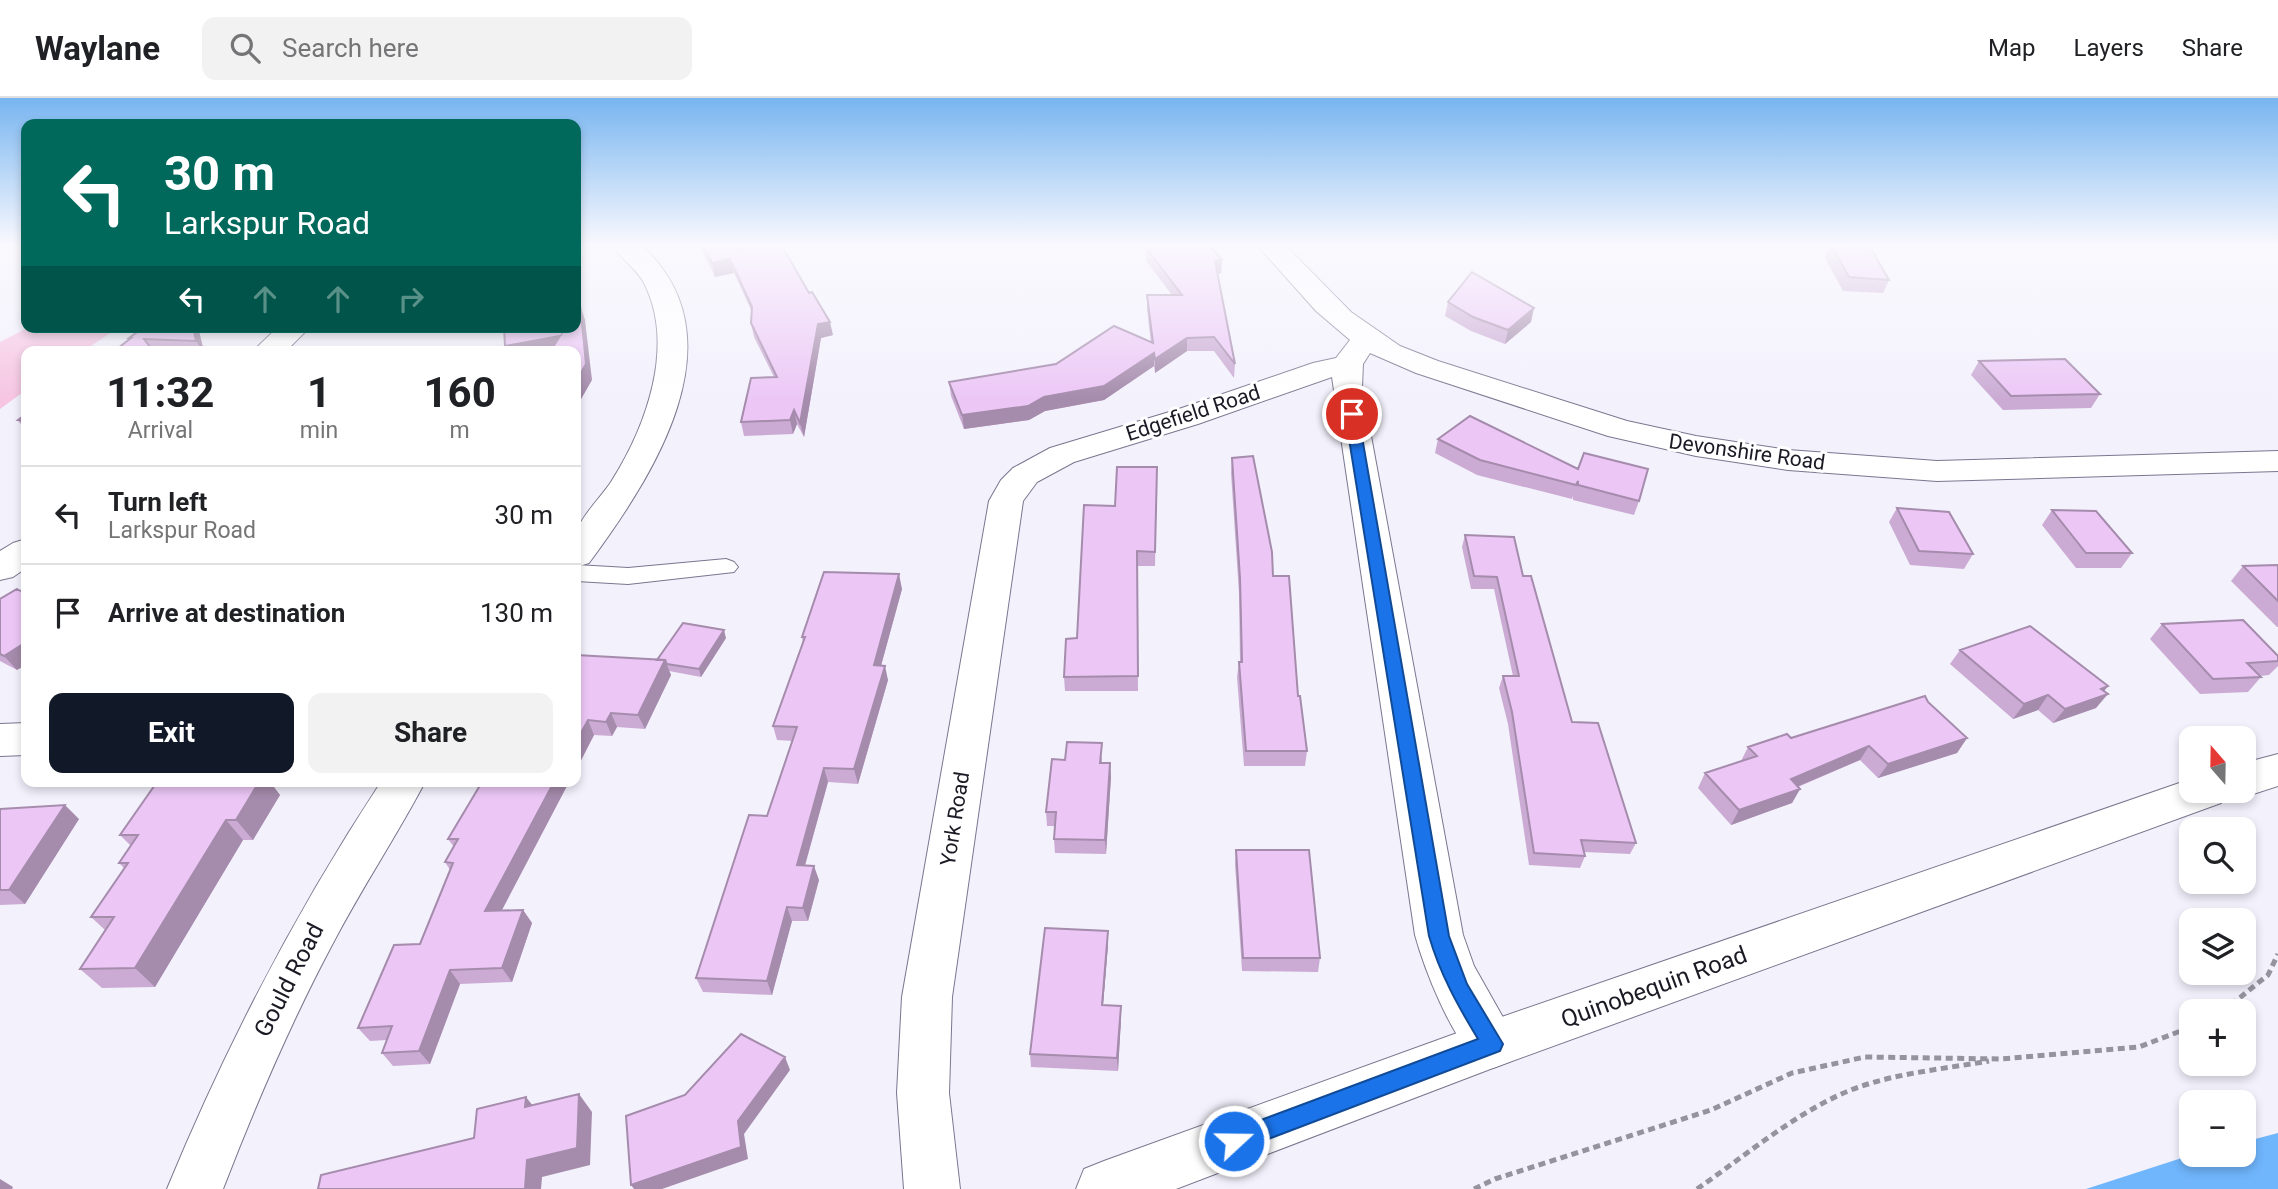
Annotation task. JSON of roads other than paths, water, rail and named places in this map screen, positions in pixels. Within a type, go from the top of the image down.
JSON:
[{"type":"street","points":[[581,548],[618,498],[662,414],[668,394],[672,355],[671,321],[664,297]]},
{"type":"street","name":"Devonshire Road","points":[[1320,297],[1347,325],[1358,354],[1427,367],[1585,419],[1655,438],[1740,453],[1868,468],[1937,471],[2278,461]]},
{"type":"street","points":[[274,346],[289,333]]},
{"type":"street","points":[[1358,354],[1347,387],[1439,936],[1446,961],[1460,990],[1493,1044]]},
{"type":"street","name":"Edgefield Road","points":[[1040,465],[1086,446],[1186,417],[1324,369],[1358,354]]},
{"type":"street","name":"York Road","points":[[932,1189],[922,1099],[922,1046],[927,997],[1002,516],[1013,487],[1040,465]]},
{"type":"street","points":[[0,568],[21,554]]},
{"type":"street","points":[[0,740],[21,738]]},
{"type":"street","points":[[2256,776],[2278,770]]},
{"type":"street","name":"Gould Road","points":[[194,1189],[286,980],[359,851],[401,787]]},
{"type":"street","name":"Quinobequin Road","points":[[1104,1189],[1493,1044],[2179,801]]},
{"type":"lane","points":[[581,573],[628,576],[726,567]]},
{"type":"water","points":[[2278,1133],[2278,1189],[2086,1189],[2179,1159],[2179,1167],[2256,1167],[2256,1139]]}]
